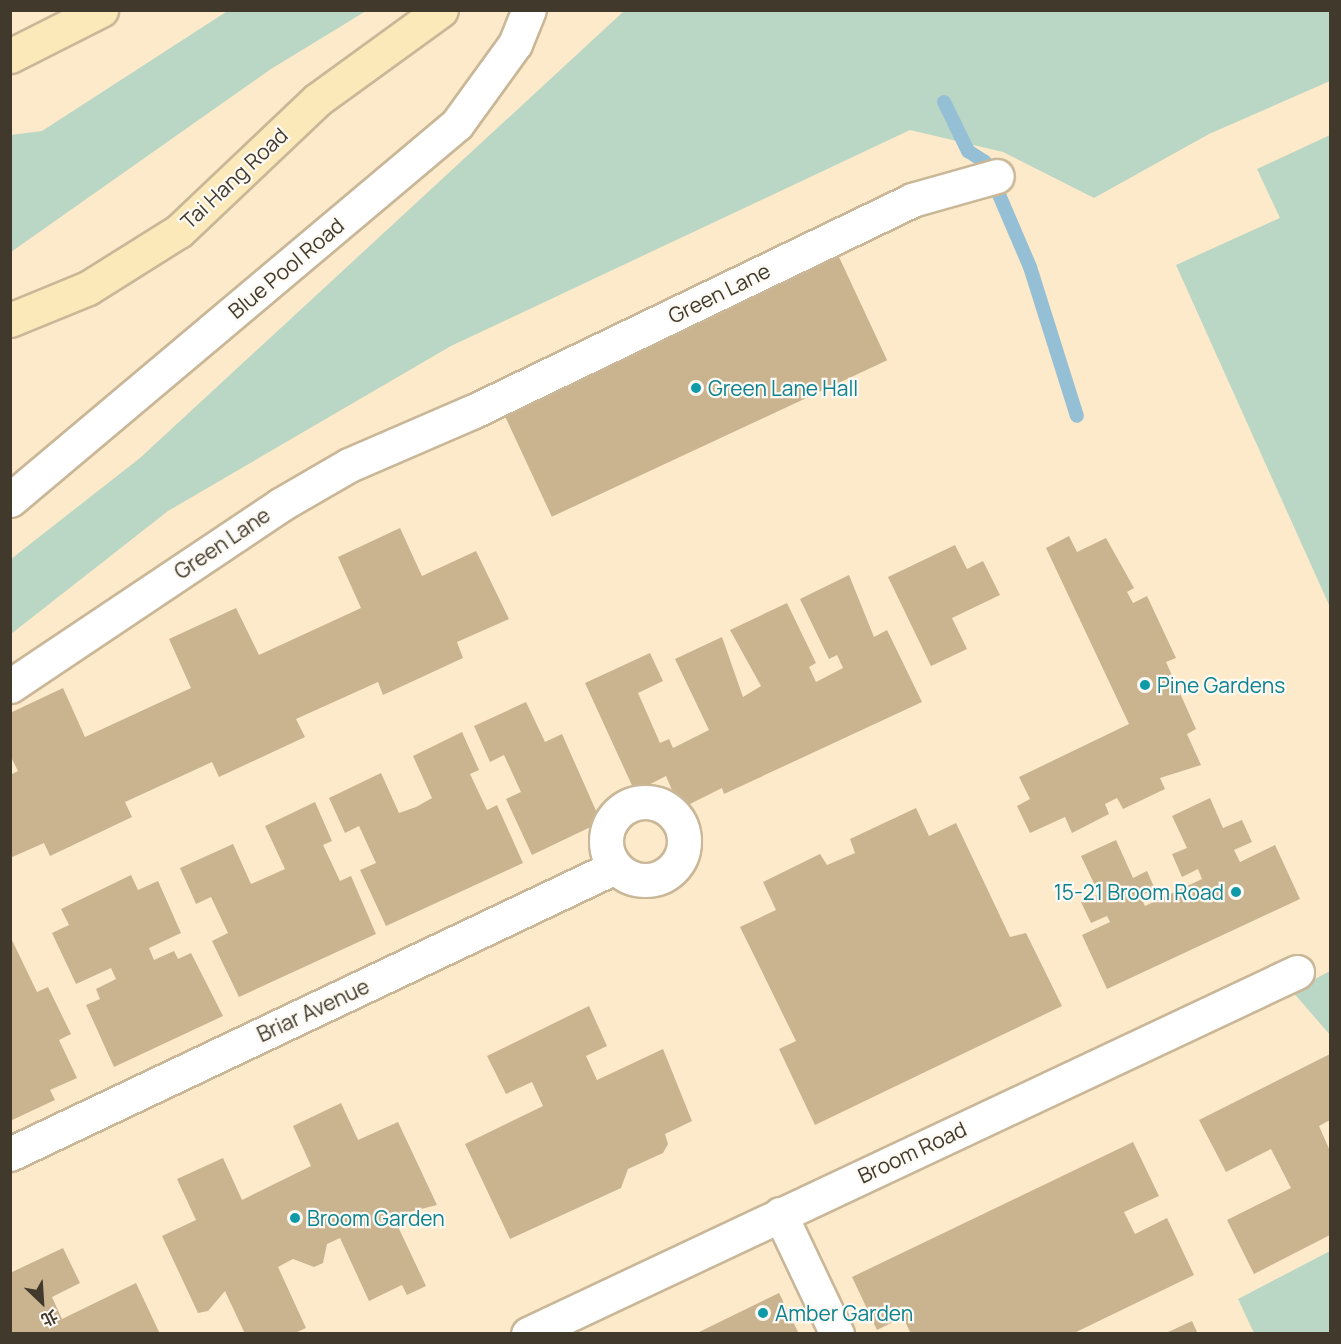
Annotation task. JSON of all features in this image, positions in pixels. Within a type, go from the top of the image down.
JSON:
[{"type":"main road","points":[[10,56],[101,10]]},
{"type":"main road","name":"Tai Hang Road","points":[[10,320],[88,288],[179,231],[317,100],[441,10]]},
{"type":"street","name":"Blue Pool Road","points":[[10,500],[457,124],[515,44],[529,10]]},
{"type":"street","name":"Green Lane","points":[[10,686],[314,484],[449,430],[912,200],[997,176]]},
{"type":"street","name":"Briar Avenue","points":[[10,1154],[615,867]]},
{"type":"street","name":"Broom Road","points":[[528,1334],[1297,972]]},
{"type":"street","points":[[780,1214],[837,1334]]},
{"type":"green space","points":[[229,10],[366,11],[271,69],[11,252],[11,135],[42,131]]},
{"type":"green space","points":[[624,11],[1330,11],[1330,81],[1209,134],[1094,198],[1003,152],[910,130],[451,346],[168,511],[11,634],[11,559],[140,458]]},
{"type":"green space","points":[[1330,135],[1330,607],[1176,265],[1280,218],[1257,169]]},
{"type":"green space","points":[[1330,971],[1330,1035],[1292,991]]},
{"type":"green space","points":[[1330,1251],[1330,1333],[1254,1333],[1238,1299]]},
{"type":"building","name":"Green Lane Hall","points":[[839,257],[887,360],[552,517],[504,413]]},
{"type":"building","points":[[400,528],[422,576],[476,551],[509,619],[457,642],[463,658],[383,695],[378,682],[296,719],[305,737],[219,777],[212,762],[125,802],[132,817],[50,856],[44,843],[10,858],[10,775],[18,771],[10,755],[10,713],[63,688],[85,737],[191,688],[169,639],[236,608],[259,655],[361,608],[338,557]]},
{"type":"building","name":"Pine Gardens","points":[[1069,536],[1077,552],[1106,538],[1134,588],[1127,592],[1133,603],[1147,596],[1176,658],[1166,662],[1196,729],[1187,734],[1201,765],[1160,778],[1165,789],[1123,809],[1117,798],[1105,804],[1109,814],[1072,833],[1065,817],[1030,833],[1017,806],[1030,799],[1019,777],[1129,724],[1046,548]]},
{"type":"building","points":[[955,545],[967,569],[983,561],[1000,595],[952,618],[967,649],[931,666],[888,577]]},
{"type":"building","points":[[849,575],[874,637],[887,630],[922,702],[724,794],[722,788],[680,809],[666,776],[635,792],[585,683],[650,653],[663,681],[638,693],[660,743],[669,739],[673,748],[709,730],[675,659],[722,637],[743,697],[761,686],[730,630],[787,603],[816,663],[809,667],[816,682],[843,668],[837,655],[829,659],[800,599]]},
{"type":"building","points":[[526,702],[545,742],[562,734],[601,822],[532,855],[506,799],[521,792],[504,755],[490,762],[474,726]]},
{"type":"building","points":[[462,732],[479,770],[470,774],[487,810],[497,805],[523,863],[386,926],[360,870],[376,863],[359,826],[345,833],[329,798],[381,773],[399,813],[416,807],[432,798],[413,756]]},
{"type":"building","name":"15-21 Broom Road","points":[[1210,798],[1223,828],[1242,820],[1252,842],[1234,850],[1240,862],[1275,845],[1300,899],[1107,989],[1082,935],[1110,922],[1107,916],[1091,923],[1081,902],[1099,894],[1081,856],[1116,840],[1133,878],[1147,871],[1155,889],[1140,896],[1145,906],[1202,879],[1198,869],[1182,877],[1172,854],[1187,848],[1172,816]]},
{"type":"building","points":[[315,802],[332,841],[323,845],[340,881],[351,876],[376,934],[239,997],[212,941],[228,933],[211,897],[196,904],[180,868],[233,844],[251,884],[285,869],[265,826]]},
{"type":"building","points":[[916,808],[929,836],[956,823],[1010,937],[1026,933],[1062,1006],[815,1125],[779,1049],[796,1041],[740,927],[776,910],[763,882],[820,854],[827,865],[855,853],[850,839]]},
{"type":"building","points":[[131,875],[138,890],[158,881],[181,933],[149,948],[154,960],[174,951],[178,959],[191,953],[223,1016],[114,1067],[86,1005],[100,999],[96,989],[116,979],[111,968],[76,984],[52,933],[69,925],[61,909]]},
{"type":"building","points":[[10,936],[37,992],[48,987],[71,1034],[59,1040],[77,1078],[50,1090],[55,1100],[10,1121]]},
{"type":"building","points":[[589,1006],[607,1046],[586,1056],[597,1080],[663,1049],[692,1121],[665,1134],[668,1144],[663,1153],[628,1169],[621,1188],[510,1239],[465,1144],[543,1106],[532,1082],[506,1094],[487,1056]]},
{"type":"building","points":[[1330,1054],[1330,1120],[1319,1126],[1330,1151],[1330,1235],[1254,1274],[1227,1220],[1291,1188],[1271,1149],[1226,1172],[1199,1120]]},
{"type":"building","name":"Broom Garden","points":[[341,1103],[358,1140],[398,1122],[437,1205],[393,1216],[426,1286],[407,1295],[402,1285],[369,1301],[340,1238],[327,1244],[323,1263],[314,1267],[293,1259],[278,1267],[306,1328],[293,1334],[245,1334],[225,1291],[208,1311],[198,1313],[162,1236],[196,1220],[177,1179],[223,1158],[242,1200],[311,1166],[293,1126]]},
{"type":"building","points":[[1133,1142],[1159,1196],[1124,1212],[1135,1234],[1167,1218],[1194,1275],[1072,1334],[911,1334],[903,1317],[877,1330],[852,1277]]},
{"type":"building","points":[[63,1248],[80,1283],[52,1297],[62,1319],[136,1283],[160,1334],[10,1334],[10,1273]]},
{"type":"building","name":"Amber Garden","points":[[779,1293],[799,1334],[695,1334]]},
{"type":"building","points":[[1192,1321],[1198,1334],[1168,1332]]},
{"type":"waterway","points":[[944,102],[968,151],[985,162],[1030,267],[1077,416]]},
{"type":"place","name":"Green Lane Hall","points":[[696,388]]},
{"type":"place","name":"Pine Gardens","points":[[1145,685]]},
{"type":"place","name":"15-21 Broom Road","points":[[1236,892]]},
{"type":"place","name":"Broom Garden","points":[[295,1218]]},
{"type":"place","name":"Amber Garden","points":[[763,1313]]}]
